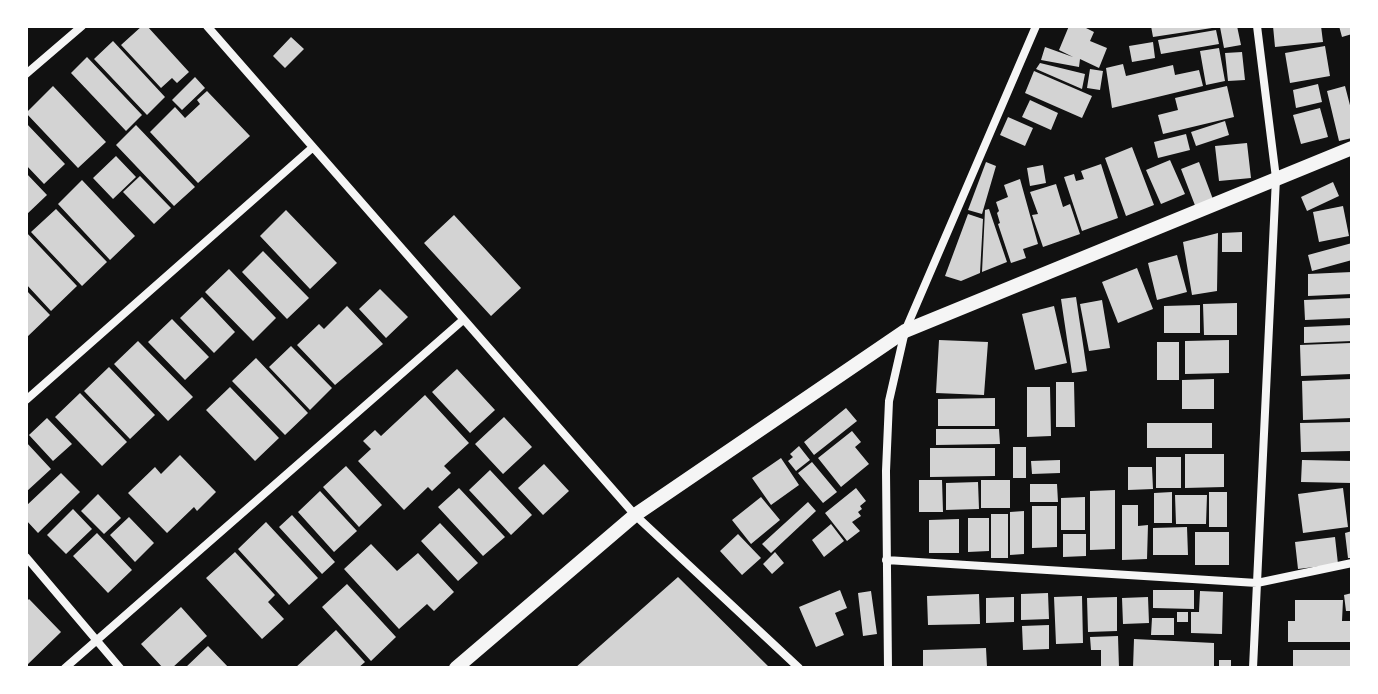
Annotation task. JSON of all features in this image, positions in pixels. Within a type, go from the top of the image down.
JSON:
[{"type":"street","points":[[26,74],[82,26]]},
{"type":"street","points":[[207,26],[635,515],[799,668]]},
{"type":"street","points":[[888,668],[886,471],[889,401],[905,331],[1036,26]]},
{"type":"street","points":[[1253,668],[1276,178],[1257,26]]},
{"type":"street","points":[[26,400],[312,148]]},
{"type":"street","points":[[456,668],[635,515],[905,331],[1352,148]]},
{"type":"street","points":[[65,668],[463,320]]},
{"type":"street","points":[[26,557],[120,668]]},
{"type":"street","points":[[886,560],[1257,583],[1352,563]]},
{"type":"building","points":[[142,26],[147,26],[189,72],[177,83],[172,78],[161,88],[121,45]]},
{"type":"building","points":[[1069,26],[1082,26],[1094,32],[1090,41],[1107,48],[1099,68],[1080,59],[1079,67],[1041,60],[1045,47],[1073,57],[1059,50]]},
{"type":"building","points":[[1151,26],[1212,26],[1212,28],[1153,37]]},
{"type":"building","points":[[1237,26],[1241,45],[1224,48],[1220,27]]},
{"type":"building","points":[[1273,26],[1321,26],[1323,42],[1275,47]]},
{"type":"building","points":[[1339,26],[1352,26],[1352,34],[1342,37]]},
{"type":"building","points":[[1216,30],[1219,44],[1161,54],[1158,40]]},
{"type":"building","points":[[291,37],[304,49],[285,68],[273,56]]},
{"type":"building","points":[[113,41],[165,97],[147,115],[94,59]]},
{"type":"building","points":[[1153,42],[1155,58],[1132,62],[1129,46]]},
{"type":"building","points":[[1325,46],[1330,76],[1290,83],[1285,53]]},
{"type":"building","points":[[1219,48],[1225,81],[1206,85],[1200,51]]},
{"type":"building","points":[[1242,52],[1245,80],[1228,81],[1225,53]]},
{"type":"building","points":[[87,57],[142,115],[126,131],[71,73]]},
{"type":"building","points":[[1040,63],[1085,74],[1082,89],[1036,69]]},
{"type":"building","points":[[1123,64],[1126,76],[1173,65],[1175,75],[1199,70],[1203,86],[1112,108],[1106,68]]},
{"type":"building","points":[[1090,69],[1103,71],[1100,90],[1087,88]]},
{"type":"building","points":[[1034,71],[1092,96],[1082,118],[1025,93]]},
{"type":"building","points":[[195,77],[205,88],[182,110],[172,100]]},
{"type":"building","points":[[1318,84],[1322,102],[1296,108],[1293,90]]},
{"type":"building","points":[[53,86],[106,142],[78,168],[26,113]]},
{"type":"building","points":[[1227,86],[1234,117],[1163,134],[1158,115],[1178,110],[1175,98]]},
{"type":"building","points":[[1345,86],[1352,113],[1352,138],[1339,141],[1327,91]]},
{"type":"building","points":[[207,91],[250,136],[198,183],[150,132],[175,107],[185,118],[200,104],[197,100]]},
{"type":"building","points":[[1030,100],[1058,113],[1051,130],[1022,117]]},
{"type":"building","points":[[1320,108],[1328,137],[1301,144],[1293,115]]},
{"type":"building","points":[[1008,117],[1033,128],[1025,146],[1000,135]]},
{"type":"building","points":[[1225,121],[1229,135],[1196,146],[1191,132]]},
{"type":"building","points":[[26,123],[65,164],[44,184],[26,165]]},
{"type":"building","points":[[136,125],[195,187],[174,206],[116,145]]},
{"type":"building","points":[[1186,134],[1190,150],[1158,158],[1154,142]]},
{"type":"building","points":[[1247,143],[1251,178],[1219,181],[1215,146]]},
{"type":"building","points":[[1132,147],[1154,205],[1126,216],[1105,158]]},
{"type":"building","points":[[116,156],[136,177],[113,199],[93,178]]},
{"type":"building","points":[[1170,160],[1185,194],[1161,204],[1146,170]]},
{"type":"building","points":[[986,162],[996,166],[982,214],[968,210]]},
{"type":"building","points":[[1199,162],[1214,202],[1196,208],[1181,169]]},
{"type":"building","points":[[1101,164],[1118,218],[1082,231],[1064,177],[1074,174],[1076,181],[1084,179],[1081,171]]},
{"type":"building","points":[[1043,165],[1046,183],[1030,186],[1027,168]]},
{"type":"building","points":[[26,173],[47,195],[26,215]]},
{"type":"building","points":[[140,176],[171,208],[154,224],[123,192]]},
{"type":"building","points":[[1020,179],[1038,244],[1023,249],[1026,258],[1011,263],[998,224],[996,202],[1008,197],[1004,185]]},
{"type":"building","points":[[82,180],[135,236],[110,260],[58,204]]},
{"type":"building","points":[[1333,182],[1339,196],[1307,211],[1301,197]]},
{"type":"building","points":[[1056,184],[1063,207],[1070,204],[1080,234],[1043,247],[1032,215],[1038,214],[1030,192]]},
{"type":"building","points":[[1343,206],[1349,236],[1319,242],[1313,212]]},
{"type":"building","points":[[56,209],[107,262],[82,286],[31,232]]},
{"type":"building","points":[[989,209],[1007,262],[982,272],[985,210]]},
{"type":"building","points":[[286,210],[337,263],[310,289],[260,236]]},
{"type":"building","points":[[968,214],[983,219],[980,273],[961,281],[945,276]]},
{"type":"building","points":[[454,215],[521,288],[491,316],[424,243]]},
{"type":"building","points":[[26,232],[77,286],[51,311],[26,284]]},
{"type":"building","points":[[1242,232],[1242,252],[1222,252],[1222,233]]},
{"type":"building","points":[[1218,233],[1217,291],[1192,295],[1183,242]]},
{"type":"building","points":[[1352,243],[1352,260],[1312,271],[1308,255]]},
{"type":"building","points":[[263,251],[309,298],[287,319],[242,272]]},
{"type":"building","points":[[1177,255],[1187,292],[1157,300],[1148,263]]},
{"type":"building","points":[[1137,268],[1153,309],[1118,323],[1102,282]]},
{"type":"building","points":[[229,269],[276,318],[253,341],[205,292]]},
{"type":"building","points":[[1352,272],[1352,294],[1308,296],[1308,274]]},
{"type":"building","points":[[380,289],[408,317],[386,338],[359,309]]},
{"type":"building","points":[[26,290],[50,315],[26,338]]},
{"type":"building","points":[[202,297],[235,332],[214,353],[180,318]]},
{"type":"building","points":[[1076,297],[1087,371],[1072,373],[1061,299]]},
{"type":"building","points":[[1352,298],[1352,318],[1305,320],[1304,300]]},
{"type":"building","points":[[1102,300],[1110,348],[1089,351],[1080,304]]},
{"type":"building","points":[[1237,303],[1237,335],[1204,335],[1203,304]]},
{"type":"building","points":[[1200,305],[1200,333],[1164,333],[1164,306]]},
{"type":"building","points":[[347,306],[383,344],[335,385],[297,345],[319,324],[324,329]]},
{"type":"building","points":[[1054,306],[1067,363],[1035,370],[1022,314]]},
{"type":"building","points":[[172,319],[209,357],[185,380],[148,342]]},
{"type":"building","points":[[1352,325],[1352,341],[1304,343],[1304,327]]},
{"type":"building","points":[[939,340],[988,342],[984,395],[936,393]]},
{"type":"building","points":[[1229,340],[1229,373],[1185,374],[1185,341]]},
{"type":"building","points":[[138,341],[193,397],[168,421],[114,364]]},
{"type":"building","points":[[1157,342],[1179,342],[1179,380],[1157,380]]},
{"type":"building","points":[[1351,343],[1352,374],[1301,376],[1300,345]]},
{"type":"building","points":[[291,346],[332,388],[310,410],[269,367]]},
{"type":"building","points":[[256,358],[308,413],[285,435],[232,381]]},
{"type":"building","points":[[109,367],[155,415],[130,439],[84,391]]},
{"type":"building","points":[[457,369],[495,410],[470,433],[432,392]]},
{"type":"building","points":[[1214,379],[1214,409],[1182,409],[1182,380]]},
{"type":"building","points":[[1352,379],[1352,418],[1303,420],[1302,381]]},
{"type":"building","points":[[1056,382],[1074,382],[1075,427],[1056,427]]},
{"type":"building","points":[[230,387],[279,438],[255,461],[206,410]]},
{"type":"building","points":[[1027,387],[1050,387],[1051,436],[1027,437]]},
{"type":"building","points":[[80,393],[127,442],[102,466],[55,417]]},
{"type":"building","points":[[425,395],[469,443],[444,466],[451,473],[432,491],[428,487],[404,510],[358,461],[371,449],[363,441],[375,430],[381,436]]},
{"type":"building","points":[[995,398],[995,426],[938,426],[938,399]]},
{"type":"building","points":[[846,408],[857,421],[814,455],[804,442]]},
{"type":"building","points":[[504,417],[532,447],[503,474],[475,444]]},
{"type":"building","points":[[47,418],[72,444],[53,461],[29,435]]},
{"type":"building","points":[[1352,422],[1352,451],[1301,452],[1300,423]]},
{"type":"building","points":[[1147,423],[1212,423],[1212,448],[1147,448]]},
{"type":"building","points":[[936,429],[999,429],[1000,444],[936,445]]},
{"type":"building","points":[[852,431],[861,442],[855,447],[869,464],[841,487],[818,458]]},
{"type":"building","points":[[26,442],[51,469],[26,492]]},
{"type":"building","points":[[799,446],[810,460],[796,471],[788,461],[793,457],[790,454]]},
{"type":"building","points":[[1013,447],[1026,447],[1026,478],[1013,478]]},
{"type":"building","points":[[930,448],[995,448],[995,476],[930,477]]},
{"type":"building","points":[[1185,454],[1224,454],[1224,487],[1185,488]]},
{"type":"building","points":[[180,455],[216,492],[197,511],[194,507],[167,533],[128,493],[155,467],[161,474]]},
{"type":"building","points":[[1156,457],[1181,457],[1181,488],[1156,488]]},
{"type":"building","points":[[781,458],[799,485],[771,505],[752,478]]},
{"type":"building","points":[[1060,460],[1060,473],[1032,474],[1031,461]]},
{"type":"building","points":[[1302,460],[1352,461],[1352,483],[1301,482]]},
{"type":"building","points":[[812,462],[837,492],[823,503],[798,473]]},
{"type":"building","points":[[544,464],[569,491],[543,515],[518,488]]},
{"type":"building","points":[[346,466],[382,505],[359,527],[323,487]]},
{"type":"building","points":[[1128,467],[1152,467],[1153,489],[1128,490]]},
{"type":"building","points":[[490,470],[532,515],[511,535],[469,490]]},
{"type":"building","points":[[61,473],[80,492],[38,533],[26,520],[26,506]]},
{"type":"building","points":[[919,480],[942,480],[943,512],[919,512]]},
{"type":"building","points":[[981,480],[1010,480],[1010,508],[981,508]]},
{"type":"building","points":[[978,482],[979,509],[946,510],[946,483]]},
{"type":"building","points":[[1030,484],[1057,484],[1058,502],[1030,502]]},
{"type":"building","points":[[459,488],[505,537],[483,556],[438,507]]},
{"type":"building","points":[[856,488],[866,501],[858,512],[861,516],[852,522],[860,531],[847,541],[825,513]]},
{"type":"building","points":[[1343,488],[1348,527],[1303,533],[1298,494]]},
{"type":"building","points":[[1115,490],[1115,549],[1090,550],[1090,491]]},
{"type":"building","points":[[320,491],[357,531],[334,552],[298,512]]},
{"type":"building","points":[[1172,492],[1172,523],[1154,523],[1154,493]]},
{"type":"building","points":[[1209,492],[1227,492],[1227,527],[1209,527]]},
{"type":"building","points":[[98,494],[121,518],[104,534],[81,511]]},
{"type":"building","points":[[1175,495],[1207,495],[1206,524],[1176,524]]},
{"type":"building","points":[[761,497],[780,520],[751,544],[732,520]]},
{"type":"building","points":[[1085,497],[1085,530],[1061,530],[1061,498]]},
{"type":"building","points":[[808,502],[816,511],[771,553],[762,544]]},
{"type":"building","points":[[1122,505],[1138,505],[1138,526],[1148,525],[1147,559],[1122,560]]},
{"type":"building","points":[[1032,506],[1057,506],[1057,547],[1032,548]]},
{"type":"building","points":[[73,509],[92,529],[66,554],[47,535]]},
{"type":"building","points":[[1024,511],[1024,554],[1010,555],[1010,512]]},
{"type":"building","points":[[991,514],[1008,514],[1008,558],[991,558]]},
{"type":"building","points":[[292,515],[335,562],[322,574],[279,527]]},
{"type":"building","points":[[129,517],[154,543],[135,562],[110,535]]},
{"type":"building","points":[[968,518],[989,518],[989,551],[968,552]]},
{"type":"building","points":[[959,519],[959,553],[929,553],[929,520]]},
{"type":"building","points":[[266,522],[318,578],[289,605],[238,549]]},
{"type":"building","points":[[440,523],[478,563],[458,581],[421,541]]},
{"type":"building","points":[[831,524],[844,541],[824,557],[812,540]]},
{"type":"building","points":[[1187,527],[1188,555],[1153,555],[1153,528]]},
{"type":"building","points":[[1352,531],[1352,558],[1348,558],[1345,533]]},
{"type":"building","points":[[1195,532],[1229,532],[1229,565],[1195,565]]},
{"type":"building","points":[[97,533],[132,570],[108,593],[73,556]]},
{"type":"building","points":[[738,534],[761,558],[742,575],[720,551]]},
{"type":"building","points":[[1063,534],[1086,534],[1086,556],[1063,557]]},
{"type":"building","points":[[1335,537],[1338,564],[1298,569],[1295,542]]},
{"type":"building","points":[[371,544],[397,571],[418,553],[454,592],[434,611],[427,604],[399,629],[344,569]]},
{"type":"building","points":[[235,552],[275,595],[268,602],[284,619],[262,639],[206,578]]},
{"type":"building","points":[[775,552],[784,563],[772,574],[763,564]]},
{"type":"building","points":[[678,577],[770,668],[575,668]]},
{"type":"building","points":[[347,584],[396,637],[371,661],[322,607]]},
{"type":"building","points":[[840,590],[847,608],[835,613],[844,635],[816,647],[799,607]]},
{"type":"building","points":[[1153,590],[1194,590],[1194,609],[1153,608]]},
{"type":"building","points":[[871,591],[877,634],[863,636],[858,593]]},
{"type":"building","points":[[1200,591],[1223,592],[1222,634],[1191,633],[1191,612],[1199,612]]},
{"type":"building","points":[[1048,593],[1049,619],[1021,620],[1021,594]]},
{"type":"building","points":[[1352,593],[1352,611],[1346,611],[1344,595]]},
{"type":"building","points":[[979,594],[980,624],[928,625],[927,596]]},
{"type":"building","points":[[1082,596],[1083,643],[1056,644],[1054,597]]},
{"type":"building","points":[[1014,597],[1014,622],[986,623],[986,598]]},
{"type":"building","points":[[1117,597],[1117,631],[1088,632],[1087,598]]},
{"type":"building","points":[[1148,597],[1149,623],[1123,624],[1122,598]]},
{"type":"building","points":[[29,599],[61,632],[26,666],[26,602]]},
{"type":"building","points":[[1295,600],[1343,600],[1342,621],[1352,621],[1352,642],[1288,642],[1288,621],[1295,621]]},
{"type":"building","points":[[181,607],[207,636],[172,668],[163,668],[141,644]]},
{"type":"building","points":[[1177,612],[1188,612],[1188,622],[1177,622]]},
{"type":"building","points":[[1152,618],[1174,618],[1174,635],[1151,635]]},
{"type":"building","points":[[1049,625],[1049,649],[1023,650],[1022,626]]},
{"type":"building","points":[[336,630],[365,662],[358,668],[295,668]]},
{"type":"building","points":[[1118,636],[1119,668],[1101,668],[1101,650],[1091,650],[1090,637]]},
{"type":"building","points":[[1134,639],[1214,643],[1214,668],[1133,668]]},
{"type":"building","points":[[208,646],[229,668],[185,668]]},
{"type":"building","points":[[986,648],[987,667],[923,668],[923,650]]},
{"type":"building","points":[[1293,650],[1352,650],[1352,668],[1293,668]]},
{"type":"building","points":[[1219,660],[1231,660],[1231,668],[1219,668]]}]
